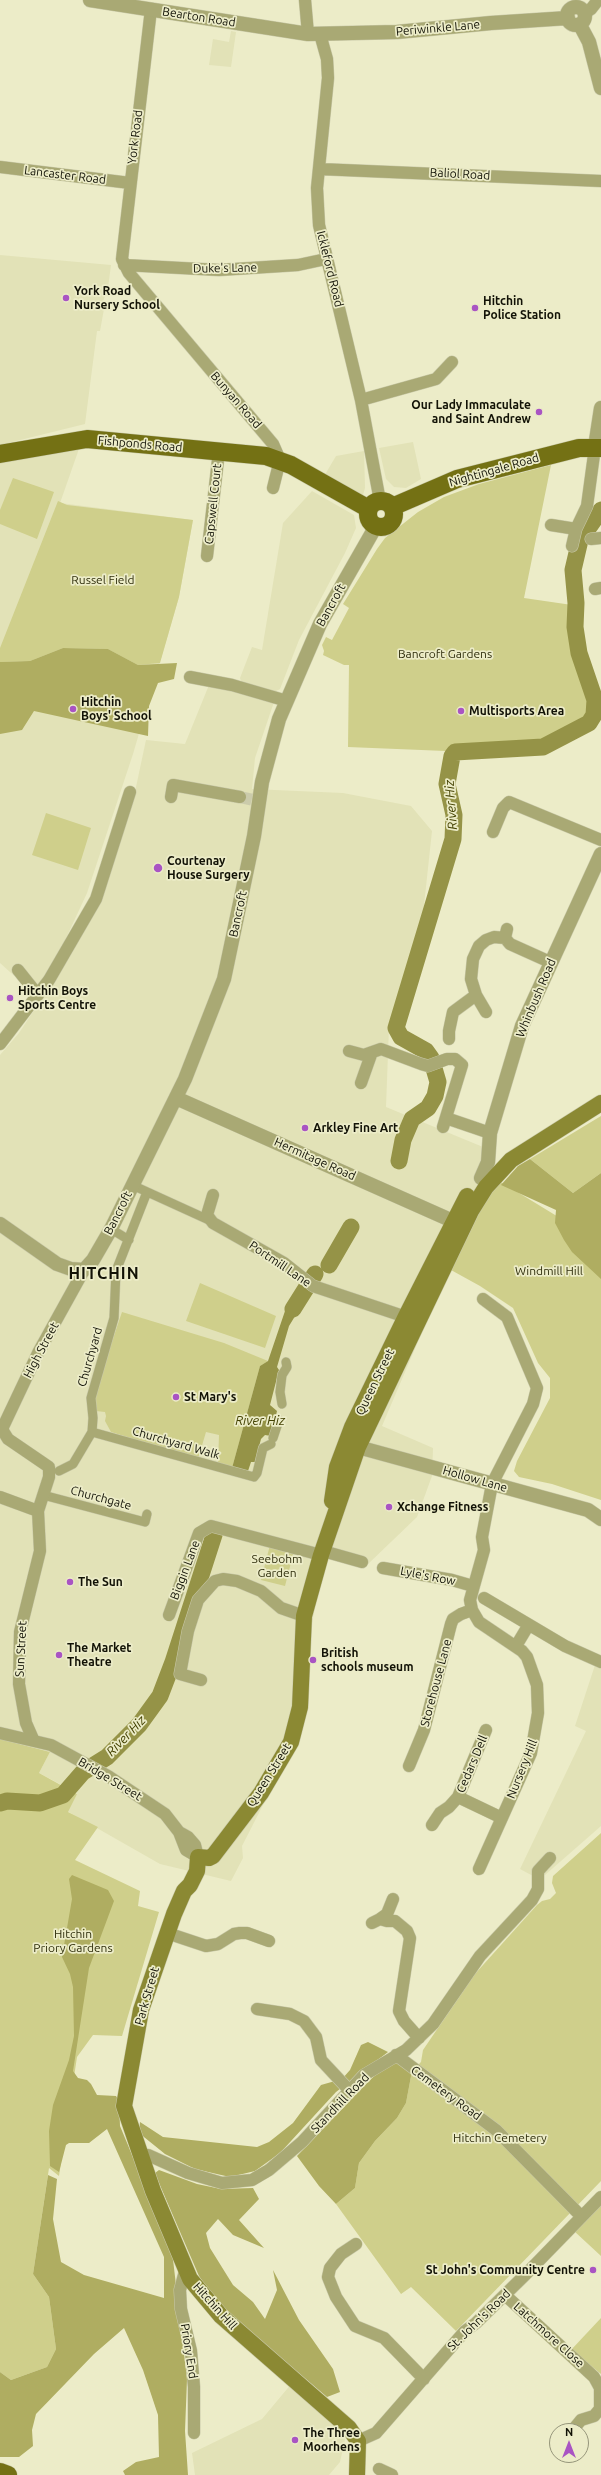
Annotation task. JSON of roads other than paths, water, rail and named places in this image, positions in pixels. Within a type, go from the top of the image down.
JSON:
[{"type":"main road","name":"Fishponds Road","points":[[0,454],[87,439],[219,451],[280,460]]},
{"type":"main road","name":"Nightingale Road","points":[[380,506],[456,478],[546,455],[598,448]]},
{"type":"main road","points":[[280,460],[380,506],[368,517],[376,526]]},
{"type":"main road","points":[[459,1224],[486,1186],[511,1160],[601,1103]]},
{"type":"main road","points":[[459,1224],[466,1197],[482,1178],[509,1156],[534,1145]]},
{"type":"main road","name":"Queen Street","points":[[198,1858],[206,1849],[217,1848],[261,1793],[291,1742],[300,1707],[304,1616],[322,1553],[337,1467],[352,1445],[459,1224]]},
{"type":"main road","name":"Park Street","points":[[124,2106],[141,2010],[167,1933],[184,1891],[190,1885],[197,1871],[198,1858]]},
{"type":"main road","name":"Hitchin Hill","points":[[124,2106],[141,2156],[185,2271],[204,2298],[221,2316],[260,2353],[340,2419],[358,2441]]},
{"type":"main road","points":[[354,2472],[358,2441]]},
{"type":"main road","points":[[0,2472],[8,2475]]},
{"type":"street","name":"Bearton Road","points":[[90,0],[134,4],[151,10],[314,34]]},
{"type":"street","name":"Ickleford Road","points":[[305,0],[314,34],[327,59],[328,78],[319,169],[317,211],[326,258],[361,400],[380,506]]},
{"type":"street","points":[[598,0],[592,10],[574,13],[589,42],[601,88]]},
{"type":"street","name":"York Road","points":[[124,265],[122,250],[151,10]]},
{"type":"street","name":"Periwinkle Lane","points":[[314,34],[410,31],[574,13]]},
{"type":"street","name":"Lancaster Road","points":[[0,167],[130,183]]},
{"type":"street","name":"Baliol Road","points":[[319,169],[601,181]]},
{"type":"street","name":"Duke's Lane","points":[[124,265],[219,270],[298,265],[326,258]]},
{"type":"street","name":"Bunyan Road","points":[[124,265],[269,438],[280,460]]},
{"type":"street","points":[[361,400],[436,379],[452,362]]},
{"type":"street","points":[[572,546],[576,529],[587,506],[598,448],[601,408]]},
{"type":"street","name":"Capswell Court","points":[[207,556],[219,451]]},
{"type":"street","points":[[273,488],[280,460]]},
{"type":"street","points":[[551,525],[576,529]]},
{"type":"street","name":"Bancroft","points":[[84,1270],[93,1260],[111,1228],[176,1098],[207,1026],[224,978],[254,836],[256,800],[287,701],[320,624],[376,526]]},
{"type":"street","points":[[190,677],[232,685],[287,701]]},
{"type":"street","points":[[171,797],[173,785],[240,797]]},
{"type":"street","points":[[0,1044],[38,995],[96,899],[130,792]]},
{"type":"street","points":[[493,832],[503,808],[509,802],[601,840]]},
{"type":"street","name":"Whinbush Road","points":[[482,1178],[490,1148],[490,1133],[522,1026],[550,962],[601,854]]},
{"type":"street","points":[[486,1012],[476,995],[471,978],[473,959],[479,946],[486,940],[506,934],[510,944],[550,962]]},
{"type":"street","points":[[18,970],[38,995]]},
{"type":"street","points":[[449,1039],[453,1012],[476,995]]},
{"type":"street","points":[[350,1051],[364,1055],[382,1049],[432,1064],[447,1059],[455,1059],[462,1065],[444,1123],[490,1133]]},
{"type":"street","points":[[361,1083],[372,1052]]},
{"type":"street","name":"Hermitage Road","points":[[176,1098],[459,1224]]},
{"type":"street","points":[[490,1148],[498,1156],[509,1156]]},
{"type":"street","name":"Portmill Lane","points":[[132,1185],[212,1223],[256,1246],[313,1286],[412,1319]]},
{"type":"street","name":"Churchyard","points":[[59,1471],[73,1464],[92,1432],[93,1418],[91,1398],[114,1318],[116,1271],[147,1192]]},
{"type":"street","points":[[212,1223],[207,1215],[213,1194]]},
{"type":"street","points":[[0,1224],[57,1264],[71,1269],[84,1270]]},
{"type":"street","points":[[111,1228],[129,1240]]},
{"type":"street","name":"High Street","points":[[3,1431],[10,1409],[38,1353],[84,1270]]},
{"type":"street","points":[[483,1298],[507,1317],[537,1388],[533,1404],[492,1484],[482,1538],[484,1550],[470,1600],[472,1610],[484,1627],[516,1646],[528,1626]]},
{"type":"street","name":"Churchyard Walk","points":[[92,1432],[250,1476],[257,1473],[262,1448],[272,1441],[281,1421],[282,1406],[280,1392],[282,1375],[287,1367],[286,1362]]},
{"type":"street","name":"Sun Street","points":[[3,1431],[8,1439],[49,1467],[49,1477],[38,1511],[40,1551],[23,1614],[18,1667],[21,1703],[32,1739]]},
{"type":"street","name":"Hollow Lane","points":[[352,1445],[588,1510],[601,1519]]},
{"type":"street","name":"Churchgate","points":[[43,1494],[145,1522],[147,1514]]},
{"type":"street","points":[[0,1497],[38,1511]]},
{"type":"street","name":"Biggin Lane","points":[[169,1614],[200,1533],[211,1526],[322,1553]]},
{"type":"street","points":[[322,1553],[362,1562]]},
{"type":"street","name":"Lyle's Row","points":[[383,1568],[452,1580],[473,1586]]},
{"type":"street","points":[[200,1680],[180,1674],[188,1631],[198,1600],[215,1581],[223,1579],[237,1581],[261,1591],[281,1608],[304,1616]]},
{"type":"street","points":[[484,1598],[528,1626],[565,1646],[601,1662]]},
{"type":"street","name":"Storehouse Lane","points":[[409,1766],[424,1730],[451,1624],[454,1618],[472,1610]]},
{"type":"street","name":"Nursery Hill","points":[[479,1869],[535,1742],[538,1722],[538,1697],[530,1664],[522,1651],[516,1646]]},
{"type":"street","name":"Cedars Dell","points":[[432,1825],[440,1813],[449,1808],[458,1797],[486,1730]]},
{"type":"street","name":"Bridge Street","points":[[0,1733],[32,1739],[50,1745],[108,1776],[165,1814],[179,1832],[188,1837],[195,1845],[198,1858]]},
{"type":"street","name":"Cedars Dell","points":[[458,1797],[502,1818]]},
{"type":"street","name":"Standhill Road","points":[[141,2156],[148,2155],[188,2172],[222,2183],[252,2180],[269,2170],[302,2142],[364,2075],[396,2055],[419,2038],[448,2003],[480,1956],[532,1900],[538,1889],[538,1871],[550,1858]]},
{"type":"street","points":[[393,1898],[387,1914],[376,1921],[395,1921],[407,1931],[410,1938],[400,2011],[404,2021],[419,2038]]},
{"type":"street","points":[[167,1933],[206,1946],[218,1944],[234,1934],[240,1933],[247,1933],[269,1941]]},
{"type":"street","points":[[257,2009],[290,2014],[304,2021],[316,2037],[321,2060],[349,2090]]},
{"type":"street","name":"Cemetery Road","points":[[396,2055],[496,2130],[581,2216]]},
{"type":"street","name":"St. John's Road","points":[[358,2441],[376,2433],[465,2330],[476,2324],[581,2216],[601,2198]]},
{"type":"street","points":[[356,2244],[341,2254],[330,2268],[328,2277],[336,2297],[355,2326],[384,2338],[424,2379]]},
{"type":"street","name":"Priory End","points":[[185,2271],[180,2290],[181,2309],[191,2351],[194,2387],[194,2433]]},
{"type":"street","name":"Latchmore Close","points":[[505,2295],[594,2377],[600,2388],[600,2409],[594,2416],[581,2420],[579,2423]]},
{"type":"street","points":[[379,2468],[392,2475]]},
{"type":"water","name":"River Hiz","points":[[303,1288],[308,1295],[289,1326],[277,1367],[279,1370],[270,1405],[277,1411],[271,1436],[265,1435],[261,1439],[255,1462],[251,1462],[248,1471],[232,1468],[260,1366],[268,1361],[285,1311],[296,1292]]},
{"type":"waterway","name":"River Hiz","points":[[399,1161],[403,1140],[412,1119],[428,1108],[435,1096],[438,1082],[431,1058],[426,1051],[401,1037],[396,1028],[453,839],[454,815],[447,784],[452,756],[455,752],[543,747],[589,723],[594,715],[595,700],[579,653],[575,627],[576,603],[573,570],[580,540],[601,510]]},
{"type":"waterway","name":"River Hiz","points":[[329,1265],[351,1227]]},
{"type":"waterway","name":"River Hiz","points":[[293,1309],[315,1274]]},
{"type":"waterway","name":"River Hiz","points":[[0,1803],[7,1801],[40,1803],[63,1795],[83,1772],[107,1757],[139,1725],[160,1696],[173,1662],[214,1535]]},
{"type":"tunnel","points":[[240,797],[253,800]]},
{"type":"place","name":"York Road Nursery School","points":[[66,298]]},
{"type":"place","name":"Hitchin Police Station","points":[[475,308]]},
{"type":"place","name":"Our Lady Immaculate and Saint Andrew","points":[[539,412]]},
{"type":"place","name":"Hitchin Boys' School","points":[[73,709]]},
{"type":"place","name":"Multisports Area","points":[[461,711]]},
{"type":"place","name":"Courtenay House Surgery","points":[[158,868]]},
{"type":"place","name":"Hitchin Boys Sports Centre","points":[[10,998]]},
{"type":"place","name":"Arkley Fine Art","points":[[305,1128]]},
{"type":"place","name":"St Mary's","points":[[176,1397]]},
{"type":"place","name":"Xchange Fitness","points":[[389,1507]]},
{"type":"place","name":"The Sun","points":[[70,1582]]},
{"type":"place","name":"The Market Theatre","points":[[59,1655]]},
{"type":"place","name":"British schools museum","points":[[313,1660]]},
{"type":"place","name":"St John's Community Centre","points":[[593,2270]]},
{"type":"place","name":"The Three Moorhens","points":[[295,2440]]},
{"type":"district","name":"HITCHIN","points":[[104,1274]]},
{"type":"park label","name":"Russel Field","points":[[103,580]]},
{"type":"park label","name":"Bancroft Gardens","points":[[445,654]]},
{"type":"park label","name":"Windmill Hill","points":[[549,1271]]},
{"type":"park label","name":"Seebohm Garden","points":[[277,1566]]},
{"type":"park label","name":"Hitchin Priory Gardens","points":[[73,1941]]},
{"type":"park label","name":"Hitchin Cemetery","points":[[500,2138]]}]
